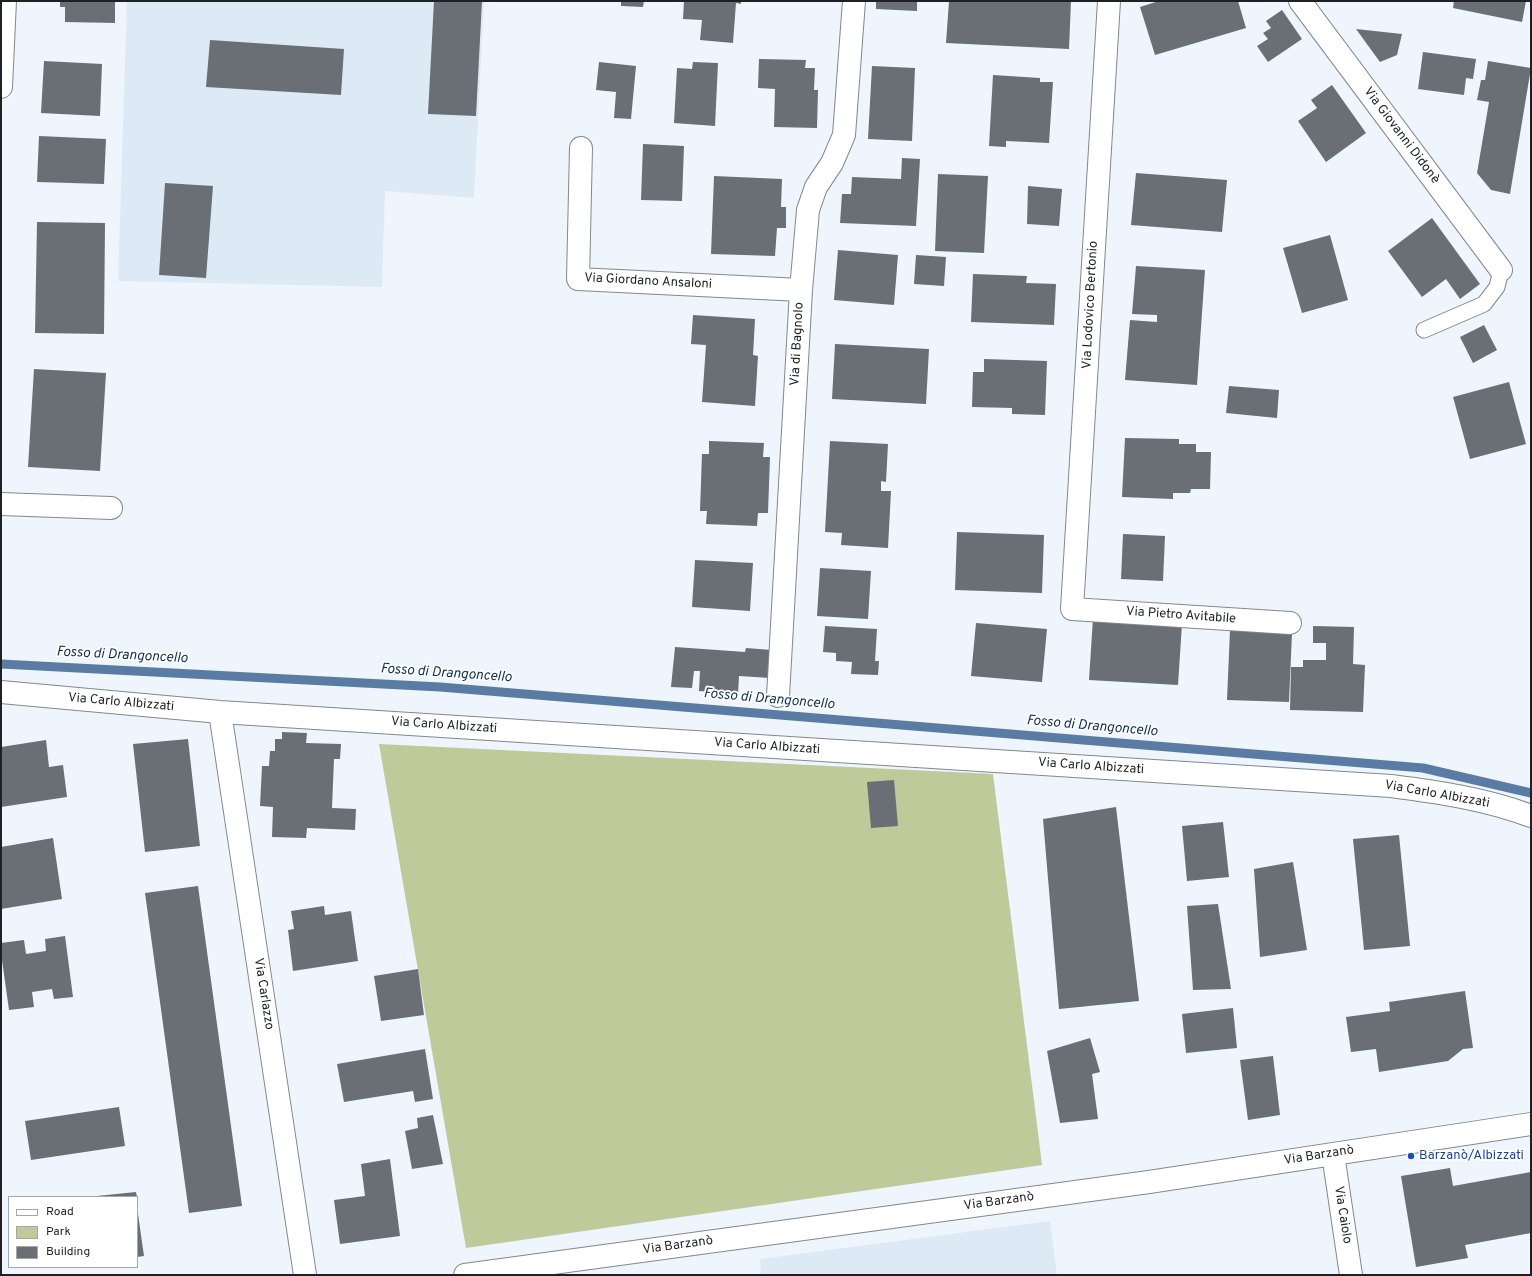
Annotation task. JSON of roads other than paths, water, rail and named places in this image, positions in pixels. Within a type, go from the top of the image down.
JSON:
[{"type":"street","points":[[1,87],[4,1]]},
{"type":"street","name":"Via di Bagnolo","points":[[778,696],[801,290],[808,210],[816,187],[832,163],[844,135],[854,1]]},
{"type":"street","name":"Via Lodovico Bertonio","points":[[1072,609],[1109,1]]},
{"type":"street","name":"Via Giovanni Didonè","points":[[1300,1],[1501,270]]},
{"type":"street","name":"Via Giordano Ansaloni","points":[[581,148],[578,279],[801,290]]},
{"type":"street","points":[[1,504],[110,508]]},
{"type":"street","name":"Via Pietro Avitabile","points":[[1072,609],[1290,623]]},
{"type":"street","name":"Via Carlo Albizzati","points":[[1,692],[220,712],[1391,786],[1425,790],[1462,797],[1496,805],[1531,816]]},
{"type":"street","name":"Via Carlazzo","points":[[220,712],[305,1275]]},
{"type":"street","name":"Via Barzanò","points":[[465,1275],[1142,1183],[1531,1124]]},
{"type":"street","name":"Via Caiolo","points":[[1333,1154],[1351,1275]]},
{"type":"lane","points":[[1424,330],[1484,304],[1497,287],[1501,270]]},
{"type":"waterway","name":"Fosso di Drangoncello","points":[[1,664],[440,687],[1423,768],[1531,793]]},
{"type":"place","name":"Barzanò/Albizzati","points":[[1411,1156]]}]
